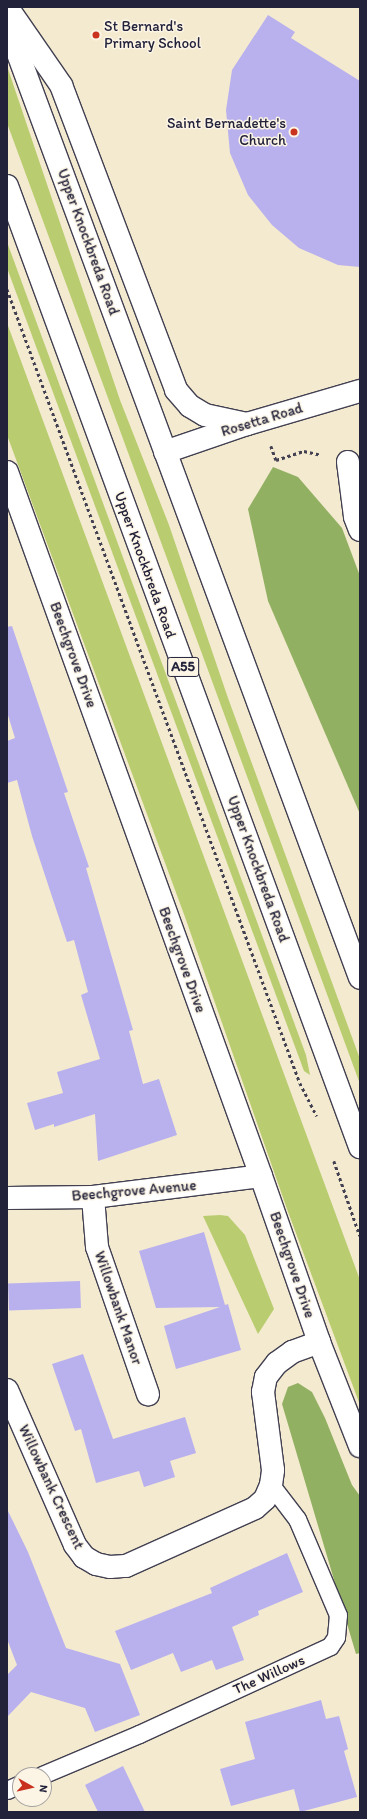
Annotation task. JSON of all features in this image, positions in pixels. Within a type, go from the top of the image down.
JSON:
[{"type":"main road","points":[[7,7],[61,85],[176,390],[190,406],[205,415],[247,424]]},
{"type":"main road","name":"Upper Knockbreda Road","points":[[7,24],[360,978]]},
{"type":"main road","name":"Upper Knockbreda Road","points":[[7,186],[360,1147]]},
{"type":"main road","name":"Rosetta Road","points":[[165,452],[247,424],[360,391]]},
{"type":"main road","points":[[348,462],[355,517],[360,530]]},
{"type":"main road","name":"Beechgrove Drive","points":[[7,472],[261,1176],[319,1342],[360,1446]]},
{"type":"main road","name":"Beechgrove Avenue","points":[[7,1198],[93,1197],[261,1176]]},
{"type":"main road","name":"Willowbank Manor","points":[[93,1197],[97,1248],[148,1394]]},
{"type":"main road","points":[[272,1485],[272,1448],[263,1392],[266,1377],[277,1363],[292,1352],[319,1342]]},
{"type":"main road","name":"Willowbank Crescent","points":[[7,1390],[75,1545],[84,1557],[96,1564],[110,1568],[141,1561],[255,1508],[265,1499],[272,1485]]},
{"type":"lane","name":"The Willows","points":[[52,1771],[146,1731],[330,1646],[336,1637],[338,1615],[297,1518],[272,1485]]},
{"type":"path","points":[[7,289],[300,1083],[320,1122]]},
{"type":"path","points":[[263,447],[270,444],[276,460],[304,451]]},
{"type":"path","points":[[333,1157],[360,1236]]},
{"type":"green space","points":[[7,66],[120,400],[169,525],[228,698],[360,1059],[360,1084],[7,123]]},
{"type":"green space","points":[[7,242],[306,1055],[310,1075],[304,1071],[7,268]]},
{"type":"green space","points":[[7,323],[360,1280],[360,1405],[287,1209],[185,917],[7,435]]},
{"type":"green space","points":[[273,467],[298,477],[342,528],[360,576],[360,814],[268,601],[248,509]]},
{"type":"green space","points":[[203,1216],[228,1216],[245,1235],[274,1309],[258,1334]]},
{"type":"green space","points":[[298,1383],[312,1392],[325,1418],[352,1485],[360,1496],[360,1653],[356,1654],[282,1404],[288,1387]]},
{"type":"building","name":"Saint Bernadette's Church","points":[[268,15],[295,32],[291,38],[360,81],[360,267],[338,265],[299,248],[272,225],[248,195],[230,153],[226,110],[232,70]]},
{"type":"building","points":[[12,626],[68,792],[64,793],[89,867],[86,868],[133,1030],[129,1031],[143,1084],[159,1079],[177,1135],[98,1161],[95,1114],[54,1127],[54,1124],[35,1130],[27,1103],[63,1093],[57,1072],[100,1059],[81,995],[88,992],[74,940],[67,942],[32,836],[17,780],[7,783],[7,741],[15,738],[7,712],[7,627]]},
{"type":"building","points":[[204,1232],[225,1305],[228,1304],[241,1350],[176,1369],[164,1326],[220,1307],[156,1308],[139,1251]]},
{"type":"building","points":[[80,1281],[81,1308],[9,1310],[8,1284]]},
{"type":"building","points":[[83,1354],[113,1439],[185,1417],[196,1453],[170,1461],[175,1477],[144,1487],[139,1471],[96,1483],[81,1429],[75,1431],[52,1364]]},
{"type":"building","points":[[7,1509],[28,1552],[66,1648],[120,1664],[140,1715],[95,1732],[85,1708],[31,1692],[7,1717],[7,1675],[17,1665],[7,1639]]},
{"type":"building","points":[[287,1553],[303,1592],[258,1611],[259,1615],[232,1627],[244,1660],[216,1670],[212,1660],[181,1672],[173,1653],[131,1670],[115,1631],[212,1593],[210,1588]]},
{"type":"building","points":[[321,1700],[326,1719],[339,1716],[348,1749],[344,1751],[357,1797],[300,1812],[294,1789],[231,1806],[220,1769],[255,1759],[245,1722]]},
{"type":"building","points":[[123,1766],[145,1812],[98,1812],[85,1785]]},
{"type":"place","name":"St Bernard's Primary School","points":[[96,35]]},
{"type":"place","name":"Saint Bernadette's Church","points":[[294,132]]}]
